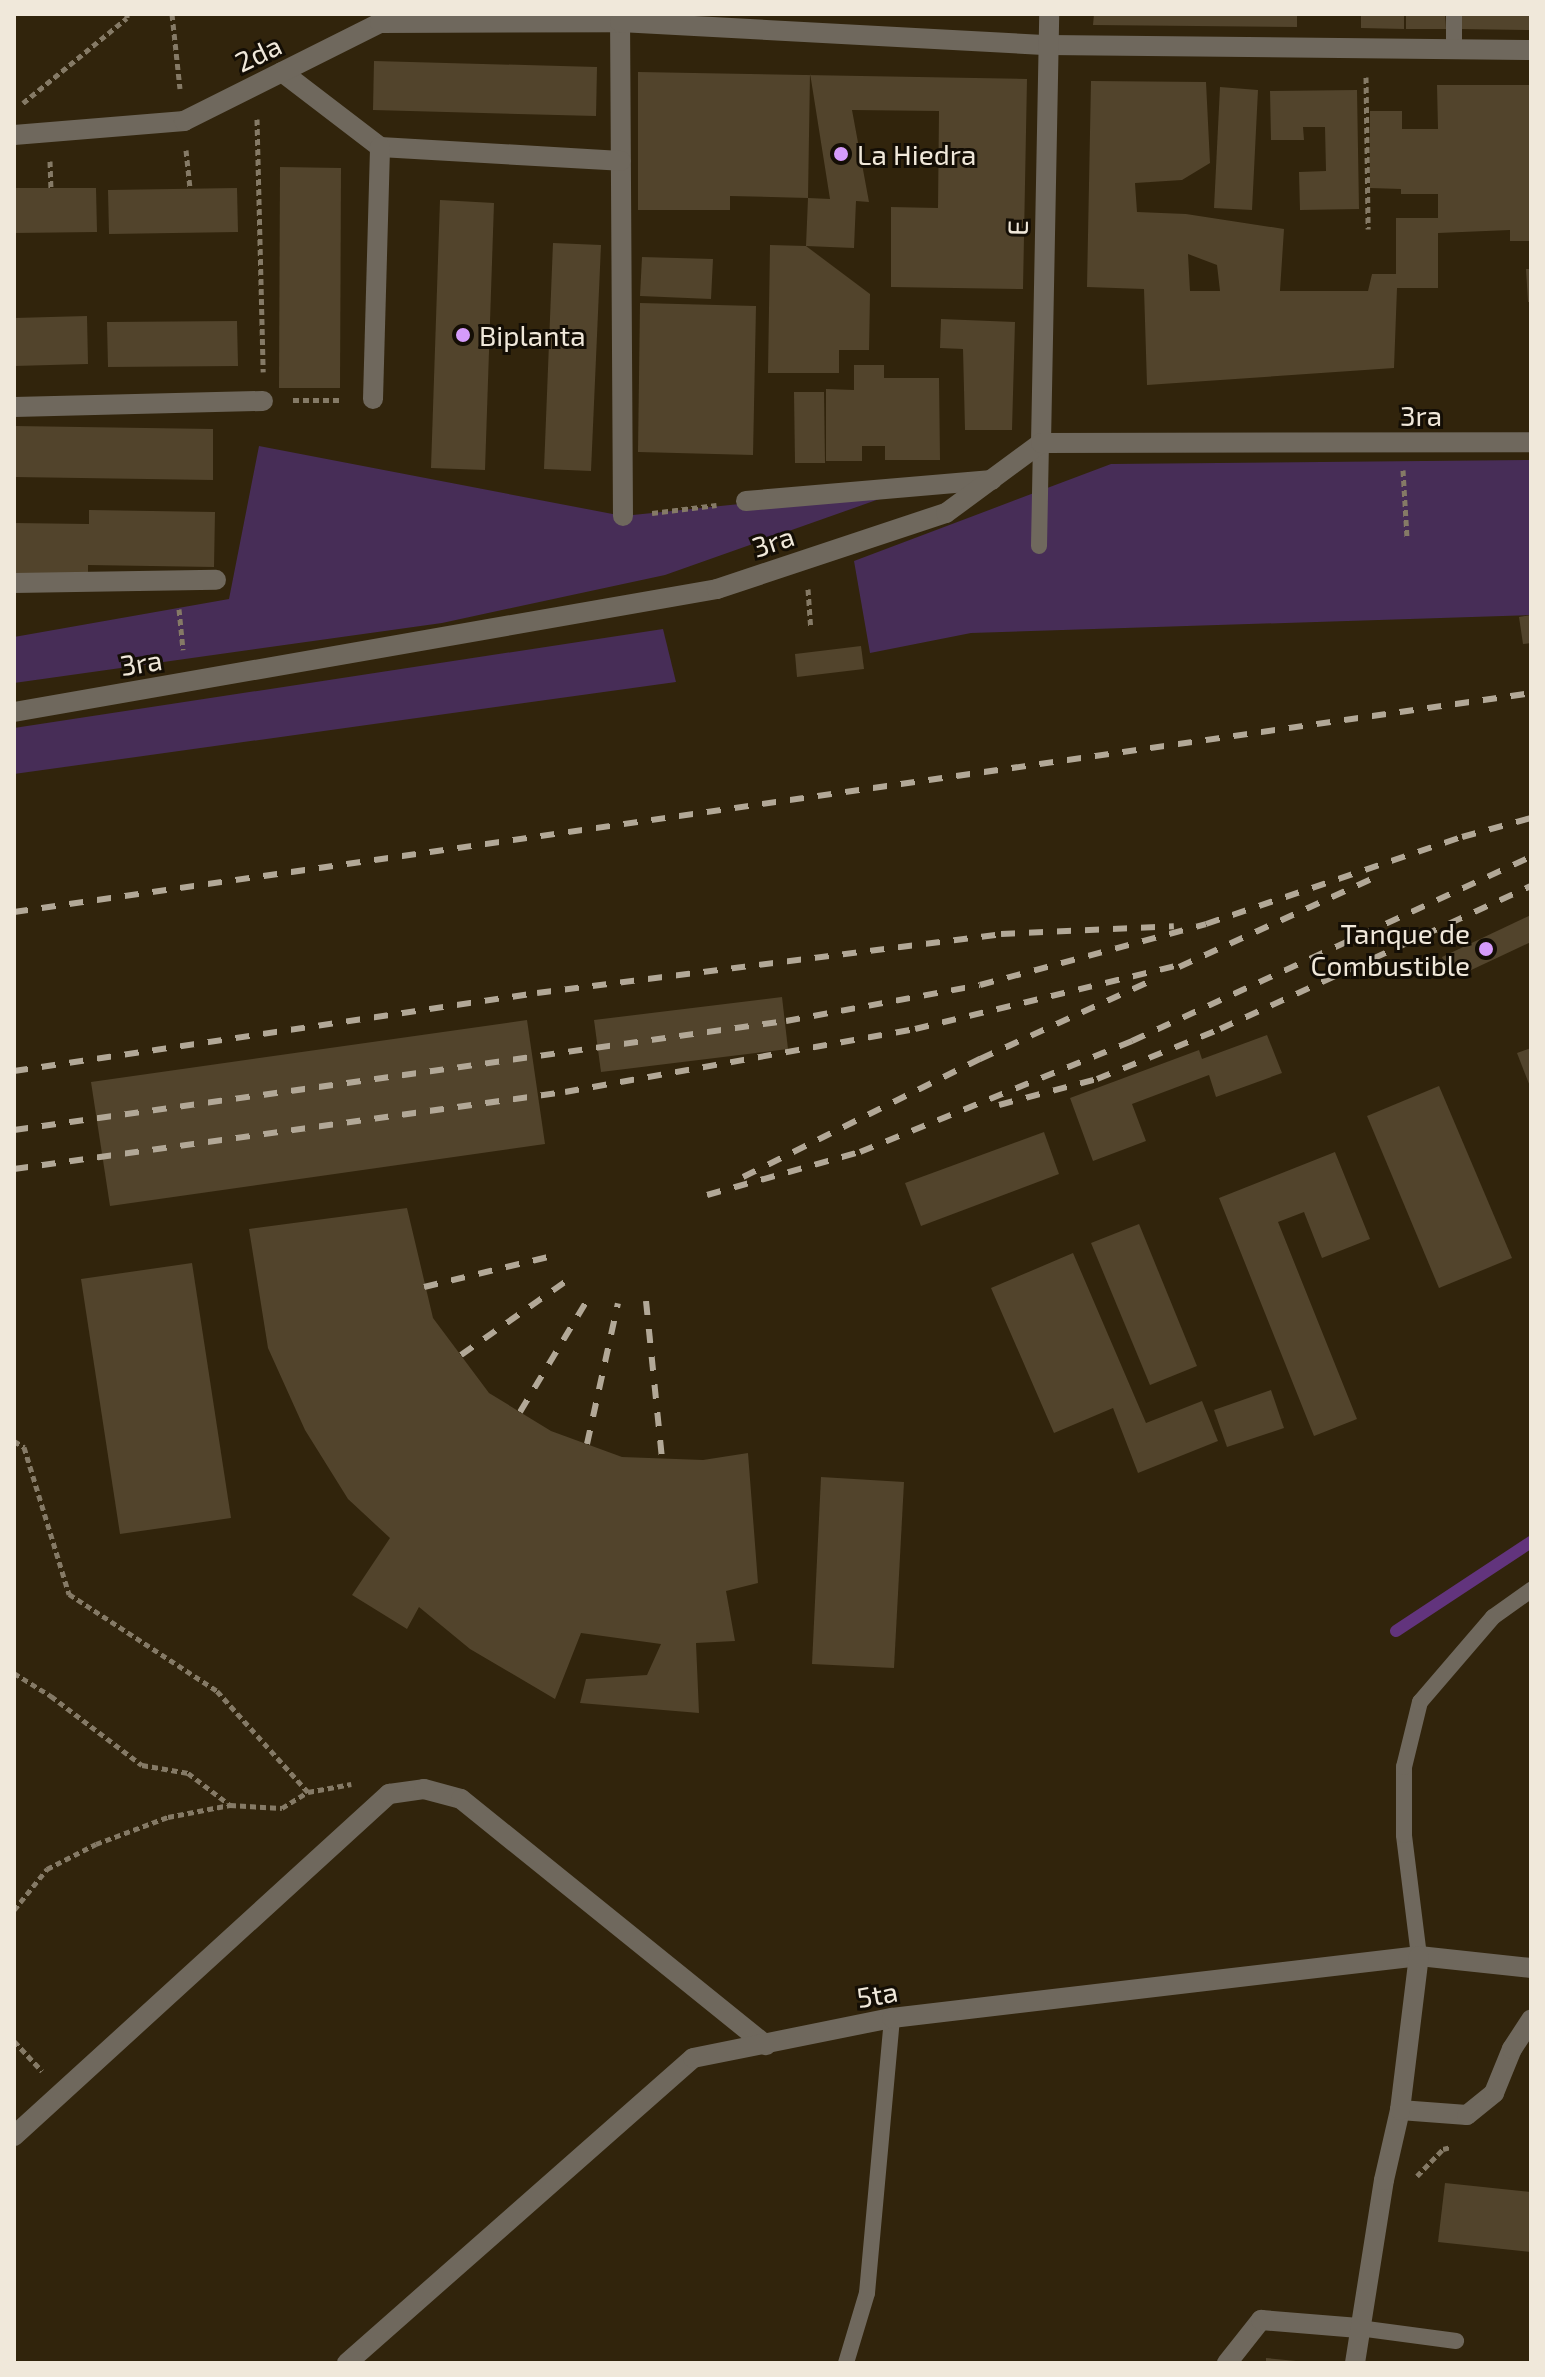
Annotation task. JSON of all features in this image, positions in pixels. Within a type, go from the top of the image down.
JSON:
[{"type":"street","name":"E","points":[[1041,443],[1049,14]]},
{"type":"street","name":"2da","points":[[14,135],[184,121],[380,23],[620,18],[1048,45],[1531,50]]},
{"type":"street","points":[[620,18],[623,516]]},
{"type":"street","points":[[282,72],[380,147],[621,161]]},
{"type":"street","points":[[373,399],[380,147]]},
{"type":"street","points":[[14,407],[263,401]]},
{"type":"street","name":"3ra","points":[[14,712],[717,589],[946,513],[1041,443],[1531,442]]},
{"type":"street","points":[[746,501],[992,480]]},
{"type":"street","points":[[14,583],[216,580]]},
{"type":"street","points":[[14,2136],[389,1794],[424,1789],[461,1799],[766,2045]]},
{"type":"street","points":[[1355,2363],[1384,2180],[1400,2110],[1419,1956]]},
{"type":"street","name":"5ta","points":[[347,2363],[693,2058],[892,2018],[1419,1956],[1531,1968]]},
{"type":"street","points":[[1400,2110],[1467,2115],[1494,2093],[1512,2049],[1531,2020]]},
{"type":"street","points":[[1227,2363],[1261,2320],[1359,2328]]},
{"type":"lane","points":[[1454,14],[1454,49]]},
{"type":"lane","points":[[1039,546],[1041,443]]},
{"type":"lane","points":[[1419,1956],[1404,1835],[1404,1767],[1420,1702],[1493,1617],[1531,1590]]},
{"type":"lane","points":[[846,2363],[867,2293],[892,2018]]},
{"type":"lane","points":[[1359,2328],[1456,2341]]},
{"type":"path","points":[[172,14],[184,121]]},
{"type":"path","points":[[14,110],[129,15]]},
{"type":"path","points":[[1366,48],[1368,229]]},
{"type":"path","points":[[257,110],[263,401],[373,399]]},
{"type":"path","points":[[50,157],[51,188]]},
{"type":"path","points":[[1401,443],[1407,537]]},
{"type":"path","points":[[623,516],[746,501]]},
{"type":"path","points":[[176,581],[186,683]]},
{"type":"path","points":[[14,1441],[24,1447],[69,1594],[217,1691],[308,1792]]},
{"type":"path","points":[[14,1673],[51,1696],[142,1765],[188,1773],[230,1805]]},
{"type":"path","points":[[14,1910],[47,1869],[96,1844],[168,1817],[230,1805],[282,1808],[308,1792],[367,1781],[389,1794]]},
{"type":"path","points":[[14,2041],[62,2092]]},
{"type":"path","points":[[1384,2180],[1419,2176],[1443,2149],[1455,2146]]},
{"type":"shaded area","points":[[259,446],[623,516],[916,486],[665,575],[442,623],[14,683],[14,637],[229,599]]},
{"type":"shaded area","points":[[1531,460],[1531,615],[971,633],[870,653],[854,561],[1111,464]]},
{"type":"shaded area","points":[[663,629],[676,682],[14,774],[14,728]]},
{"type":"building","points":[[1094,14],[1297,14],[1297,27],[1093,25]]},
{"type":"building","points":[[1361,14],[1404,14],[1404,29],[1361,28]]},
{"type":"building","points":[[1406,14],[1445,14],[1446,29],[1406,29]]},
{"type":"building","points":[[1458,14],[1531,14],[1531,30],[1459,29]]},
{"type":"building","points":[[374,61],[597,67],[596,116],[373,110]]},
{"type":"building","points":[[638,72],[810,75],[808,198],[730,196],[730,210],[638,210]]},
{"type":"building","points":[[810,75],[1027,79],[1023,289],[891,287],[891,207],[938,208],[939,111],[852,110],[869,202],[856,201],[854,248],[806,246],[808,198],[830,199]]},
{"type":"building","points":[[1091,81],[1206,82],[1210,163],[1182,180],[1135,183],[1137,212],[1186,214],[1284,229],[1280,291],[1368,291],[1372,274],[1396,274],[1396,218],[1438,218],[1438,194],[1401,194],[1401,189],[1370,188],[1370,111],[1402,111],[1402,129],[1438,129],[1437,85],[1531,85],[1531,241],[1510,241],[1510,230],[1438,233],[1438,288],[1397,288],[1394,368],[1147,385],[1144,289],[1087,287]],"holes":[[[1188,254],[1217,265],[1220,291],[1190,291]]]},
{"type":"building","points":[[1220,87],[1258,90],[1252,210],[1214,208]]},
{"type":"building","points":[[1357,90],[1359,209],[1300,210],[1299,172],[1326,171],[1325,127],[1303,127],[1304,140],[1271,140],[1270,91]]},
{"type":"building","points":[[280,167],[341,168],[340,388],[279,388]]},
{"type":"building","points":[[14,188],[96,188],[97,232],[14,233]]},
{"type":"building","points":[[237,188],[238,232],[109,234],[108,190]]},
{"type":"building","name":"Biplanta","points":[[440,200],[494,203],[485,470],[431,468]]},
{"type":"building","points":[[553,243],[601,245],[591,471],[544,469]]},
{"type":"building","points":[[770,245],[806,246],[870,294],[869,350],[839,350],[839,373],[768,373]]},
{"type":"building","points":[[642,257],[713,259],[711,299],[640,296]]},
{"type":"building","points":[[1526,269],[1531,269],[1531,302],[1528,302]]},
{"type":"building","points":[[640,303],[756,306],[753,455],[638,452]]},
{"type":"building","points":[[87,316],[88,364],[14,366],[14,318]]},
{"type":"building","points":[[941,319],[1015,322],[1012,430],[965,430],[963,349],[940,348]]},
{"type":"building","points":[[237,321],[238,366],[108,367],[107,322]]},
{"type":"building","points":[[854,365],[884,365],[884,378],[939,378],[940,460],[885,460],[885,446],[862,446],[862,461],[826,461],[826,389],[854,390]]},
{"type":"building","points":[[794,392],[824,392],[825,463],[795,463]]},
{"type":"building","points":[[14,426],[213,429],[213,480],[14,477]]},
{"type":"building","points":[[89,510],[215,512],[214,567],[88,565],[88,577],[14,576],[14,523],[89,524]]},
{"type":"building","points":[[1531,615],[1531,643],[1523,644],[1519,617]]},
{"type":"building","points":[[861,646],[864,669],[797,677],[795,654]]},
{"type":"building","name":"Tanque de Combustible","points":[[1531,915],[1531,942],[1452,979],[1442,957]]},
{"type":"building","points":[[782,997],[788,1049],[601,1072],[594,1020]]},
{"type":"building","points":[[527,1020],[545,1144],[110,1206],[91,1082]]},
{"type":"building","points":[[1267,1035],[1282,1073],[1216,1097],[1209,1075],[1132,1104],[1146,1141],[1093,1161],[1070,1098],[1199,1050],[1202,1059]]},
{"type":"building","points":[[1531,1048],[1531,1089],[1517,1053]]},
{"type":"building","points":[[1439,1086],[1512,1258],[1439,1288],[1367,1116]]},
{"type":"building","points":[[1044,1132],[1059,1174],[921,1226],[905,1183]]},
{"type":"building","points":[[1335,1152],[1370,1239],[1322,1258],[1304,1212],[1278,1222],[1357,1419],[1314,1436],[1219,1198]]},
{"type":"building","points":[[407,1208],[433,1318],[489,1393],[551,1431],[622,1457],[703,1460],[748,1453],[758,1583],[726,1591],[735,1641],[696,1643],[699,1713],[580,1703],[586,1679],[647,1675],[661,1644],[581,1633],[555,1699],[470,1649],[419,1607],[407,1629],[352,1595],[390,1538],[348,1499],[305,1430],[268,1348],[249,1229]]},
{"type":"building","points":[[1139,1224],[1197,1366],[1150,1385],[1091,1243]]},
{"type":"building","points":[[1073,1253],[1146,1423],[1202,1401],[1218,1441],[1138,1473],[1113,1408],[1054,1433],[991,1288]]},
{"type":"building","points":[[192,1263],[231,1518],[120,1534],[81,1279]]},
{"type":"building","points":[[1271,1390],[1284,1428],[1227,1447],[1214,1410]]},
{"type":"building","points":[[821,1477],[904,1482],[894,1668],[812,1664]]},
{"type":"building","points":[[1445,2183],[1531,2192],[1531,2252],[1438,2242]]},
{"type":"building","points":[[1266,2358],[1296,2361],[1296,2363],[1266,2363]]},
{"type":"waterway","points":[[1396,1631],[1531,1542]]},
{"type":"railway","points":[[14,912],[1531,693]]},
{"type":"railway","points":[[14,1130],[786,1021],[980,985],[1206,924],[1462,837],[1531,818]]},
{"type":"railway","points":[[707,1195],[860,1152],[1132,1041],[1531,857]]},
{"type":"railway","points":[[1179,967],[1376,877]]},
{"type":"railway","points":[[999,1105],[1097,1079],[1220,1029],[1531,886]]},
{"type":"railway","points":[[14,1071],[537,993],[1001,934],[1174,926]]},
{"type":"railway","points":[[14,1169],[565,1092],[915,1029],[1188,963]]},
{"type":"railway","points":[[743,1177],[980,1059],[1150,981]]},
{"type":"railway","points":[[424,1287],[552,1256]]},
{"type":"railway","points":[[461,1355],[569,1279]]},
{"type":"railway","points":[[520,1412],[591,1294]]},
{"type":"railway","points":[[646,1301],[662,1459]]},
{"type":"railway","points":[[587,1444],[618,1303]]},
{"type":"place","name":"La Hiedra","points":[[841,154]]},
{"type":"place","name":"Biplanta","points":[[463,335]]},
{"type":"place","name":"Tanque de Combustible","points":[[1486,949]]}]
